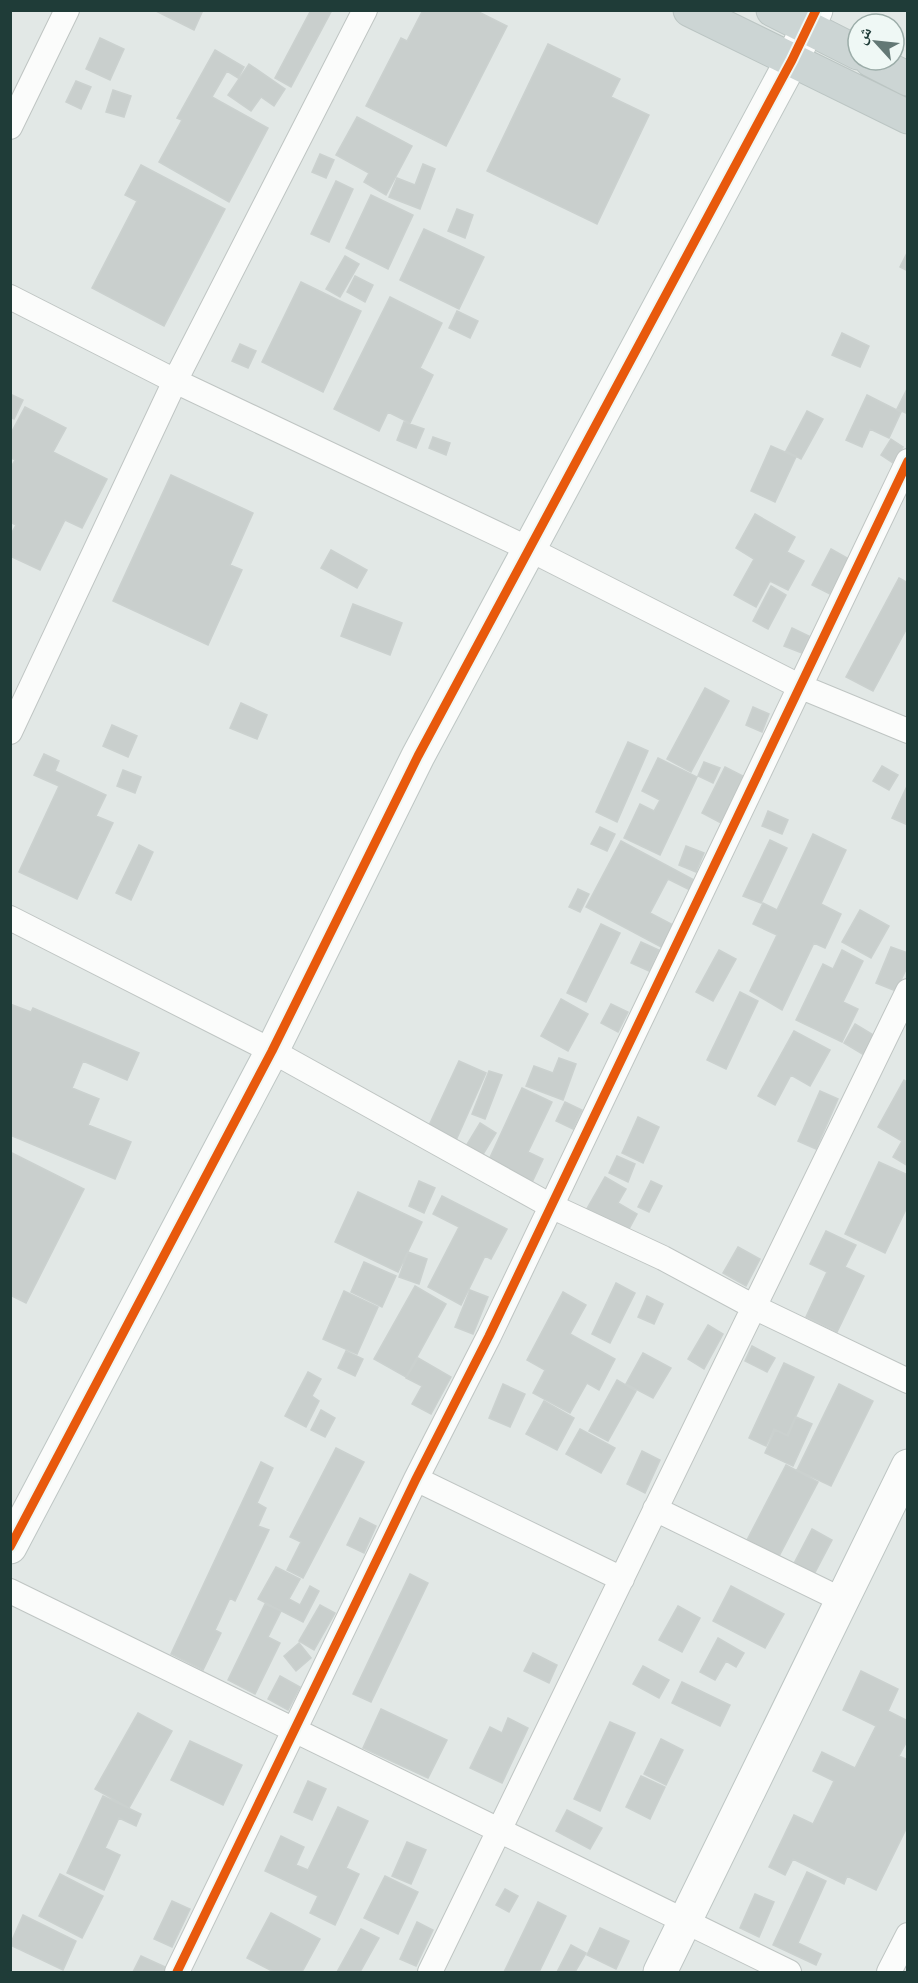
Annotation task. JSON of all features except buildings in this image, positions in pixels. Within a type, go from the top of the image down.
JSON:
[{"type":"main road","points":[[690,10],[908,117]]},
{"type":"main road","points":[[773,10],[812,19],[846,44]]},
{"type":"main road","points":[[894,72],[908,79]]},
{"type":"street","points":[[10,127],[67,10]]},
{"type":"street","points":[[10,732],[175,381],[365,10]]},
{"type":"street","points":[[10,1547],[272,1051],[418,756],[812,19]]},
{"type":"street","points":[[10,297],[175,381],[529,549],[800,686],[908,732]]},
{"type":"street","points":[[177,1972],[551,1206],[908,461]]},
{"type":"street","points":[[10,918],[272,1051],[551,1206],[663,1258],[756,1308],[908,1381]]},
{"type":"street","points":[[430,1972],[655,1509],[756,1308],[908,991]]},
{"type":"street","points":[[660,1972],[908,1466]]},
{"type":"street","points":[[416,1479],[622,1579]]},
{"type":"street","points":[[655,1509],[842,1600]]},
{"type":"street","points":[[10,1591],[295,1733],[789,1972]]},
{"type":"street","points":[[889,1972],[908,1935]]},
{"type":"cycle path","points":[[10,1547],[272,1051],[418,756],[792,60],[816,10]]},
{"type":"cycle path","points":[[177,1972],[416,1479],[489,1336],[908,461]]}]
